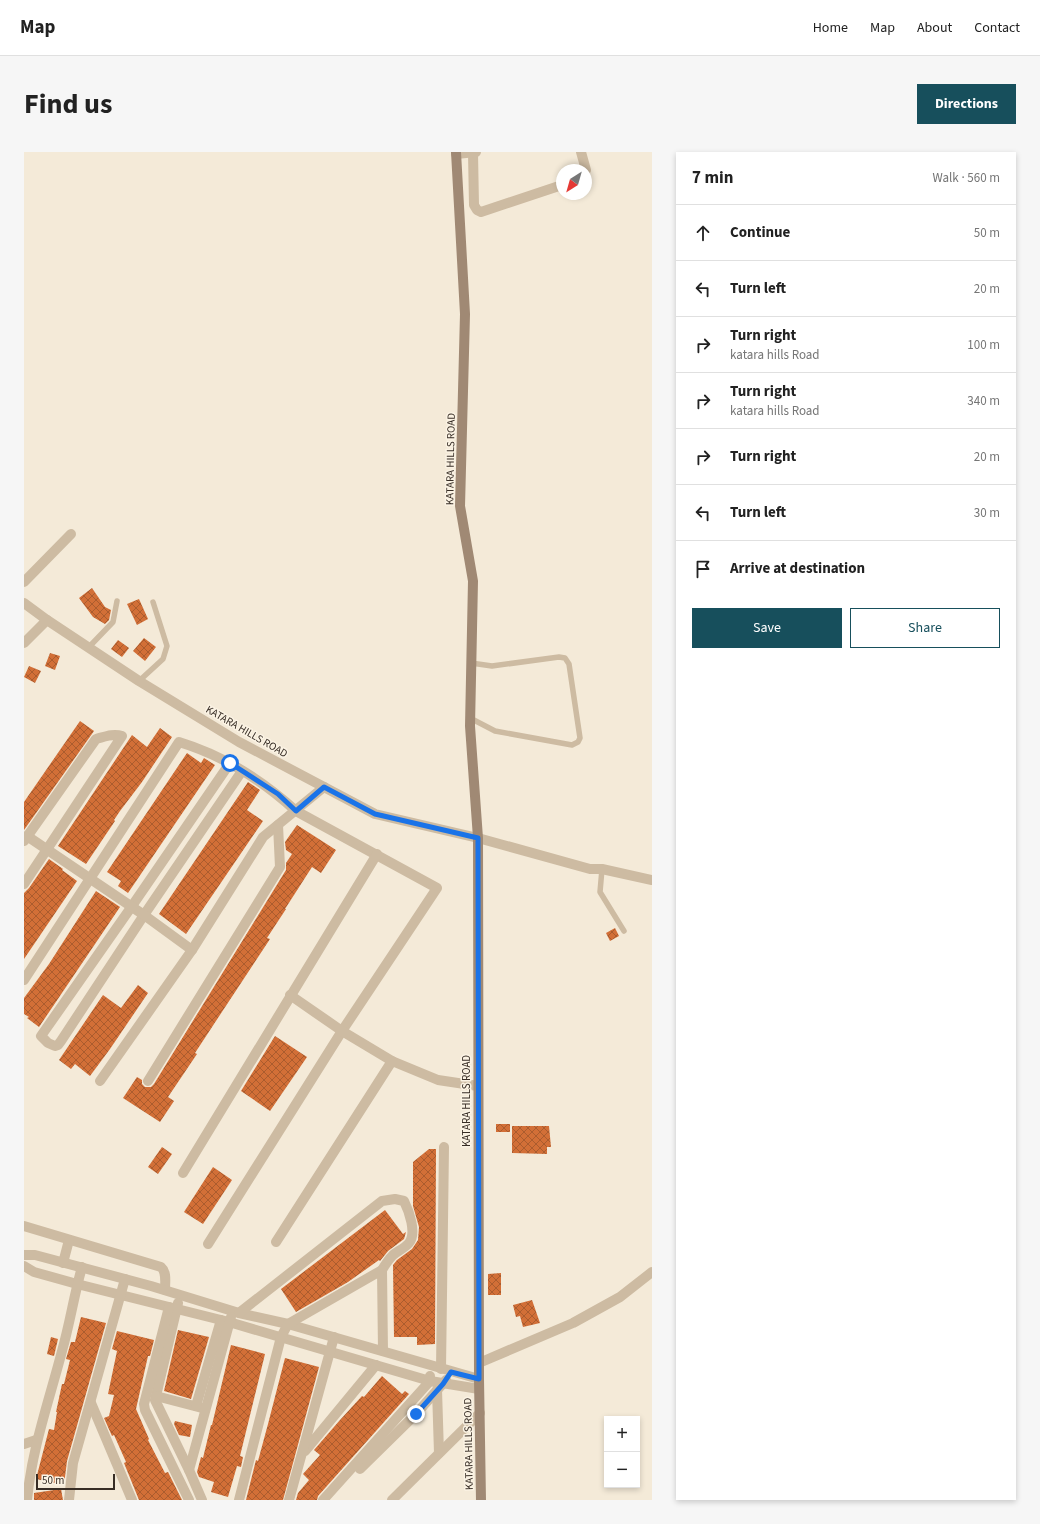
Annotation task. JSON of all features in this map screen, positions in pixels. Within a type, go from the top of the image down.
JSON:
[{"type":"main road","name":"KATARA HILLS ROAD","points":[[456,153],[465,314],[460,506],[473,581],[470,718],[478,838],[479,1384],[481,1500]]},
{"type":"street","points":[[456,153],[474,152],[474,205],[477,210],[481,212],[556,187]]},
{"type":"street","points":[[581,152],[584,164]]},
{"type":"street","points":[[24,582],[71,534]]},
{"type":"street","name":"KATARA HILLS ROAD","points":[[24,603],[88,648],[238,742],[375,814],[478,838],[590,869],[602,869],[652,880]]},
{"type":"street","points":[[24,642],[47,620]]},
{"type":"street","points":[[24,884],[47,850],[122,736],[111,735],[96,739],[26,839],[47,850],[132,906],[192,950]]},
{"type":"street","points":[[24,980],[179,742],[196,747],[230,763],[278,794],[296,811],[437,888],[342,1031],[208,1244]]},
{"type":"street","points":[[230,763],[41,1036],[48,1043],[55,1046],[61,1041],[144,915],[242,771]]},
{"type":"street","points":[[100,1082],[192,950],[263,837],[324,787]]},
{"type":"street","points":[[148,1081],[280,867],[278,825]]},
{"type":"street","points":[[183,1173],[377,854]]},
{"type":"street","points":[[290,995],[342,1031],[392,1061],[438,1080],[478,1086]]},
{"type":"street","points":[[276,1242],[392,1061]]},
{"type":"street","points":[[439,1454],[444,1147]]},
{"type":"street","points":[[189,1470],[201,1407],[225,1321],[382,1201],[395,1199],[404,1201],[407,1207],[411,1226],[412,1237],[409,1244],[392,1256],[382,1270],[288,1324],[282,1337],[239,1500]]},
{"type":"street","points":[[24,1226],[161,1267],[164,1269],[165,1273],[165,1290]]},
{"type":"street","points":[[63,1263],[69,1240]]},
{"type":"street","points":[[24,1255],[35,1255],[82,1267],[165,1290],[236,1312],[288,1324],[334,1337],[441,1369],[479,1384]]},
{"type":"street","points":[[24,1266],[34,1272],[77,1284],[173,1307],[282,1337],[430,1381],[440,1387],[479,1384]]},
{"type":"street","points":[[27,1500],[29,1476],[36,1440],[63,1350],[82,1267]]},
{"type":"street","points":[[382,1270],[383,1351]]},
{"type":"street","points":[[479,1363],[573,1323],[620,1297],[652,1272]]},
{"type":"street","points":[[69,1500],[73,1464],[122,1295],[125,1279]]},
{"type":"street","points":[[180,1295],[173,1307],[144,1404],[145,1410],[189,1500]]},
{"type":"street","points":[[173,1307],[155,1400],[202,1500]]},
{"type":"street","points":[[289,1500],[334,1337]]},
{"type":"street","points":[[302,1454],[376,1365]]},
{"type":"street","points":[[323,1500],[441,1369]]},
{"type":"street","points":[[360,1469],[416,1414],[440,1387]]},
{"type":"street","points":[[156,1396],[201,1407]]},
{"type":"street","points":[[91,1404],[132,1500]]},
{"type":"street","points":[[392,1500],[480,1413]]},
{"type":"street","points":[[24,1444],[36,1440]]},
{"type":"lane","points":[[88,648],[114,622],[118,601]]},
{"type":"lane","points":[[139,681],[164,659],[168,646],[153,602]]},
{"type":"lane","points":[[470,718],[495,731],[572,745],[578,742],[580,738],[569,664],[565,658],[559,657],[492,666],[471,663]]},
{"type":"lane","points":[[602,869],[600,892],[624,931]]},
{"type":"building","points":[[92,588],[105,607],[111,610],[109,620],[105,624],[93,617],[79,598]]},
{"type":"building","points":[[139,599],[148,619],[137,625],[127,604]]},
{"type":"building","points":[[144,638],[156,647],[145,661],[133,651]]},
{"type":"building","points":[[118,640],[129,648],[122,657],[111,649]]},
{"type":"building","points":[[50,653],[60,656],[55,670],[45,666]]},
{"type":"building","points":[[29,666],[41,671],[35,683],[24,677]]},
{"type":"building","points":[[80,721],[94,731],[24,830],[24,802]]},
{"type":"building","points":[[160,728],[172,737],[142,782],[120,811],[86,864],[58,846],[132,735],[147,747]]},
{"type":"building","points":[[187,753],[201,763],[204,758],[215,765],[128,893],[118,886],[121,881],[107,872]]},
{"type":"building","points":[[248,782],[260,790],[247,810],[263,821],[186,934],[159,914]]},
{"type":"building","points":[[297,825],[336,850],[321,873],[312,867],[267,938],[270,939],[168,1097],[174,1101],[160,1122],[123,1098],[137,1077],[142,1080],[142,1084],[145,1087],[151,1087],[154,1084],[286,870],[286,863],[292,854],[286,850],[285,842]]},
{"type":"building","points":[[49,859],[77,881],[24,959],[24,893]]},
{"type":"building","points":[[96,891],[120,907],[39,1027],[24,1014],[24,998],[49,964]]},
{"type":"building","points":[[615,928],[619,936],[610,941],[606,933]]},
{"type":"building","points":[[138,985],[148,993],[90,1076],[75,1064],[71,1069],[59,1060],[103,995],[121,1008]]},
{"type":"building","points":[[275,1036],[307,1057],[270,1111],[241,1091]]},
{"type":"building","points":[[496,1124],[510,1124],[510,1132],[496,1132]]},
{"type":"building","points":[[512,1126],[549,1126],[551,1147],[547,1147],[547,1154],[512,1153]]},
{"type":"building","points":[[162,1147],[172,1154],[158,1174],[148,1167]]},
{"type":"building","points":[[429,1149],[436,1149],[435,1344],[417,1345],[417,1337],[394,1337],[393,1265],[397,1260],[412,1249],[418,1240],[419,1227],[413,1206],[413,1162]]},
{"type":"building","points":[[213,1167],[232,1180],[203,1224],[184,1212]]},
{"type":"building","points":[[385,1210],[403,1234],[406,1232],[404,1239],[388,1251],[380,1261],[379,1260],[348,1282],[296,1312],[281,1289]]},
{"type":"building","points":[[501,1273],[501,1295],[488,1295],[488,1274]]},
{"type":"building","points":[[532,1300],[540,1323],[523,1327],[520,1316],[516,1317],[513,1305]]},
{"type":"building","points":[[81,1317],[106,1323],[67,1461],[64,1485],[36,1479],[49,1429],[54,1430],[62,1384],[64,1384],[70,1360],[66,1359],[71,1342],[75,1342]]},
{"type":"building","points":[[178,1330],[209,1337],[191,1399],[164,1391]]},
{"type":"building","points":[[117,1331],[154,1340],[150,1356],[148,1356],[136,1409],[149,1439],[148,1440],[165,1473],[168,1472],[182,1500],[139,1500],[124,1463],[126,1462],[114,1435],[112,1436],[104,1418],[109,1416],[114,1395],[108,1394],[117,1351],[112,1349]]},
{"type":"building","points":[[51,1337],[58,1339],[54,1356],[47,1354]]},
{"type":"building","points":[[231,1345],[265,1354],[240,1456],[243,1457],[241,1467],[237,1466],[228,1497],[211,1492],[214,1482],[199,1477],[197,1472],[201,1457],[203,1458],[212,1425]]},
{"type":"building","points":[[285,1358],[319,1367],[283,1500],[246,1500],[256,1460],[258,1461]]},
{"type":"building","points":[[382,1376],[402,1394],[405,1391],[409,1394],[318,1496],[317,1500],[296,1500],[298,1493],[309,1480],[303,1474],[320,1455],[314,1450]]},
{"type":"building","points":[[175,1421],[192,1425],[190,1437],[179,1435],[174,1424]]},
{"type":"building","points":[[61,1489],[63,1500],[34,1500],[34,1493]]},
{"type":"route","points":[[230,763],[278,794],[296,811],[324,787],[375,814],[478,838],[479,1379],[451,1372],[443,1384],[416,1414]]}]
